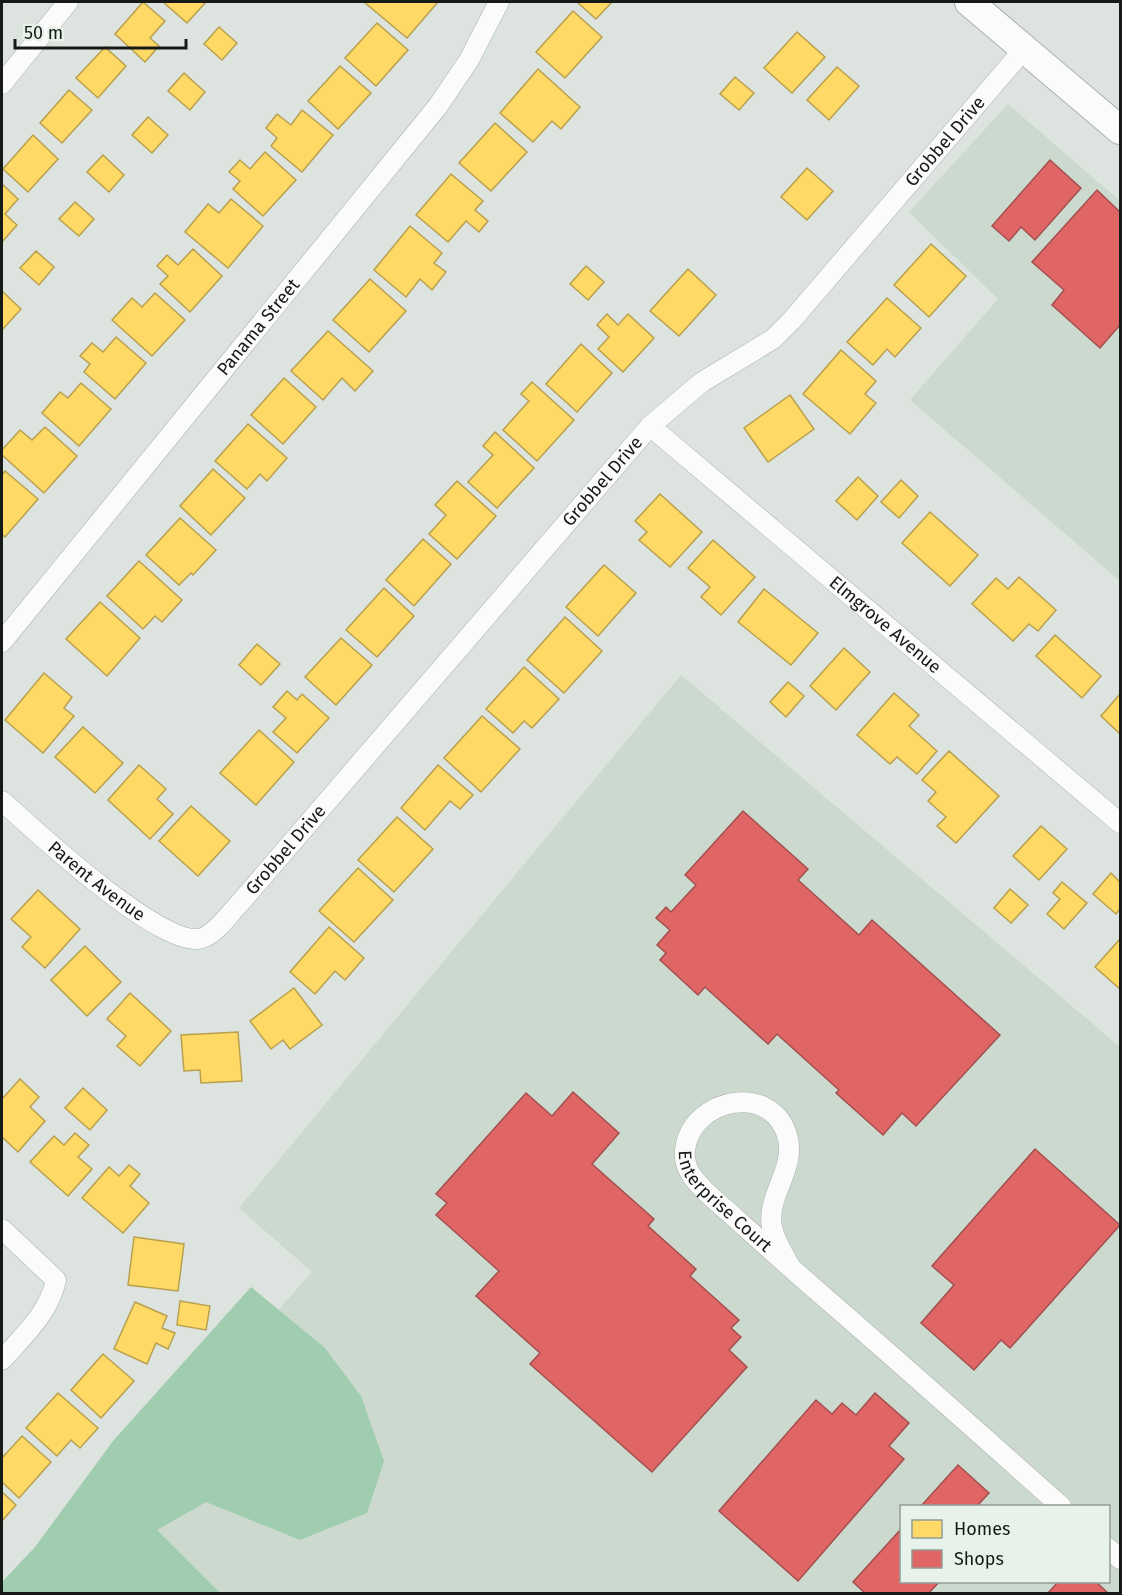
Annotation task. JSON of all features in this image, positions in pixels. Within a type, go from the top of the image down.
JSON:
[{"type":"main road","points":[[969,2],[1120,130]]},
{"type":"street","points":[[2,84],[68,2]]},
{"type":"street","name":"Panama Street","points":[[2,642],[438,106],[469,60],[499,2]]},
{"type":"street","name":"Grobbel Drive","points":[[203,938],[239,904],[650,426],[702,382],[773,339],[792,320],[1025,48]]},
{"type":"street","name":"Elmgrove Avenue","points":[[650,426],[1120,823]]},
{"type":"street","name":"Parent Avenue","points":[[2,801],[115,897],[151,922],[187,939],[203,938]]},
{"type":"street","name":"Enterprise Court","points":[[791,1268],[778,1245],[772,1227],[772,1215],[788,1163],[788,1138],[783,1126],[766,1109],[747,1101],[725,1103],[705,1116],[692,1132],[685,1152],[686,1163],[703,1188],[791,1268],[1060,1505]]},
{"type":"street","points":[[2,1229],[56,1280],[52,1296],[43,1314],[2,1360]]},
{"type":"shaded area","points":[[1008,104],[1120,201],[1120,581],[910,400],[998,299],[909,212]]},
{"type":"shaded area","points":[[681,675],[1120,1047],[1120,1593],[188,1593],[98,1514],[312,1272],[239,1208]]},
{"type":"green space","points":[[251,1287],[325,1348],[361,1396],[384,1461],[367,1513],[300,1540],[206,1502],[157,1530],[220,1593],[2,1593],[2,1582],[35,1547],[113,1441]]},
{"type":"building: Homes","points":[[143,2],[165,21],[150,38],[159,46],[145,62],[115,34]]},
{"type":"building: Homes","points":[[163,2],[206,2],[187,23]]},
{"type":"building: Homes","points":[[364,2],[438,2],[407,38]]},
{"type":"building: Homes","points":[[577,2],[612,2],[596,19]]},
{"type":"building: Homes","points":[[573,11],[602,37],[565,78],[536,52]]},
{"type":"building: Homes","points":[[377,23],[408,50],[376,86],[345,58]]},
{"type":"building: Homes","points":[[219,27],[237,43],[222,60],[204,44]]},
{"type":"building: Homes","points":[[797,32],[825,57],[792,93],[764,68]]},
{"type":"building: Homes","points":[[105,47],[126,66],[98,98],[76,78]]},
{"type":"building: Homes","points":[[340,66],[371,93],[338,129],[308,101]]},
{"type":"building: Homes","points":[[837,67],[859,86],[829,120],[807,100]]},
{"type":"building: Homes","points":[[538,69],[580,107],[561,129],[552,121],[533,142],[500,113]]},
{"type":"building: Homes","points":[[184,73],[205,92],[190,110],[168,91]]},
{"type":"building: Homes","points":[[735,77],[754,93],[739,110],[720,94]]},
{"type":"building: Homes","points":[[69,90],[92,110],[62,143],[40,123]]},
{"type":"building: Homes","points":[[302,110],[333,135],[302,172],[271,146],[277,138],[266,128],[277,114],[291,125]]},
{"type":"building: Homes","points":[[148,117],[168,135],[152,153],[132,135]]},
{"type":"building: Homes","points":[[495,123],[527,152],[491,191],[459,163]]},
{"type":"building: Homes","points":[[33,135],[58,159],[28,192],[3,169]]},
{"type":"building: Homes","points":[[265,152],[296,180],[263,216],[233,189],[240,181],[229,172],[240,160],[250,169]]},
{"type":"building: Homes","points":[[103,155],[124,175],[109,192],[87,172]]},
{"type":"building: Homes","points":[[807,168],[833,191],[807,220],[781,197]]},
{"type":"building: Homes","points":[[451,174],[483,201],[475,210],[488,221],[479,232],[466,221],[448,242],[416,215]]},
{"type":"building: Homes","points":[[2,184],[18,199],[5,214],[17,225],[2,242]]},
{"type":"building: Homes","points":[[231,199],[263,226],[228,268],[185,232],[208,204],[219,213]]},
{"type":"building: Homes","points":[[75,202],[94,219],[79,236],[59,219]]},
{"type":"building: Homes","points":[[410,226],[442,253],[434,263],[446,272],[432,290],[420,279],[406,297],[374,270]]},
{"type":"building: Homes","points":[[931,244],[966,276],[929,317],[894,285]]},
{"type":"building: Homes","points":[[193,249],[222,276],[190,312],[160,284],[168,276],[157,266],[167,255],[178,265]]},
{"type":"building: Homes","points":[[36,251],[54,267],[39,285],[20,268]]},
{"type":"building: Homes","points":[[586,266],[604,282],[588,300],[570,284]]},
{"type":"building: Homes","points":[[688,269],[716,295],[679,336],[650,311]]},
{"type":"building: Homes","points":[[370,279],[406,311],[369,352],[333,320]]},
{"type":"building: Homes","points":[[2,291],[21,309],[3,329],[2,327]]},
{"type":"building: Homes","points":[[155,293],[185,320],[152,356],[112,320],[132,298],[142,307]]},
{"type":"building: Homes","points":[[887,298],[921,328],[895,357],[887,349],[873,365],[847,342]]},
{"type":"building: Homes","points":[[607,314],[618,325],[628,314],[654,338],[623,372],[598,349],[609,337],[597,325]]},
{"type":"building: Homes","points":[[328,331],[373,371],[355,391],[342,378],[323,400],[291,371]]},
{"type":"building: Homes","points":[[116,337],[146,363],[115,399],[84,372],[90,364],[80,356],[92,343],[103,352]]},
{"type":"building: Homes","points":[[581,344],[612,373],[577,412],[546,384]]},
{"type":"building: Homes","points":[[841,350],[876,381],[865,394],[876,403],[850,434],[803,394]]},
{"type":"building: Homes","points":[[284,378],[316,407],[283,444],[251,415]]},
{"type":"building: Homes","points":[[532,382],[574,420],[537,461],[503,430],[529,401],[521,394]]},
{"type":"building: Homes","points":[[81,383],[111,409],[79,446],[42,413],[60,392],[68,398]]},
{"type":"building: Homes","points":[[790,395],[814,429],[768,462],[744,428]]},
{"type":"building: Homes","points":[[248,424],[287,458],[267,481],[260,474],[247,489],[215,461]]},
{"type":"building: Homes","points":[[45,427],[77,456],[44,493],[2,455],[2,450],[20,430],[32,440]]},
{"type":"building: Homes","points":[[495,432],[534,468],[497,508],[468,482],[493,455],[483,446]]},
{"type":"building: Homes","points":[[213,469],[245,498],[211,535],[180,506]]},
{"type":"building: Homes","points":[[5,471],[38,499],[5,537],[2,534],[2,475]]},
{"type":"building: Homes","points":[[858,477],[878,496],[857,520],[836,501]]},
{"type":"building: Homes","points":[[901,480],[918,496],[899,518],[881,502]]},
{"type":"building: Homes","points":[[457,481],[496,516],[457,559],[429,534],[446,515],[435,505]]},
{"type":"building: Homes","points":[[660,494],[702,532],[670,567],[639,540],[647,532],[635,521]]},
{"type":"building: Homes","points":[[930,512],[978,555],[950,586],[902,543]]},
{"type":"building: Homes","points":[[180,518],[216,550],[193,575],[191,573],[179,585],[146,555]]},
{"type":"building: Homes","points":[[423,539],[451,564],[414,606],[386,580]]},
{"type":"building: Homes","points":[[713,540],[755,577],[721,615],[701,597],[710,587],[688,568]]},
{"type":"building: Homes","points":[[139,561],[182,600],[162,622],[155,616],[143,629],[107,596]]},
{"type":"building: Homes","points":[[604,565],[636,593],[598,636],[566,607]]},
{"type":"building: Homes","points":[[1019,577],[1056,610],[1038,631],[1029,624],[1013,641],[972,604],[996,578],[1008,589]]},
{"type":"building: Homes","points":[[384,588],[414,616],[377,657],[346,630]]},
{"type":"building: Homes","points":[[764,589],[818,633],[791,665],[738,622]]},
{"type":"building: Homes","points":[[100,602],[140,638],[107,676],[66,639]]},
{"type":"building: Homes","points":[[565,617],[602,651],[564,693],[527,660]]},
{"type":"building: Homes","points":[[1055,635],[1101,676],[1082,698],[1036,656]]},
{"type":"building: Homes","points":[[341,638],[372,665],[336,705],[305,677]]},
{"type":"building: Homes","points":[[257,644],[280,664],[261,685],[239,665]]},
{"type":"building: Homes","points":[[844,648],[870,672],[836,710],[810,686]]},
{"type":"building: Homes","points":[[524,667],[559,699],[532,728],[524,721],[513,733],[486,709]]},
{"type":"building: Homes","points":[[44,673],[72,697],[64,708],[74,716],[43,753],[5,720]]},
{"type":"building: Homes","points":[[788,682],[804,696],[786,717],[770,702]]},
{"type":"building: Homes","points":[[287,691],[297,700],[302,694],[329,718],[297,753],[273,732],[286,718],[273,707]]},
{"type":"building: Homes","points":[[894,693],[919,715],[909,726],[937,751],[917,774],[897,757],[890,764],[857,735]]},
{"type":"building: Homes","points":[[1120,694],[1120,734],[1101,716]]},
{"type":"building: Homes","points":[[482,716],[520,749],[481,792],[444,758]]},
{"type":"building: Homes","points":[[83,727],[123,763],[95,793],[55,757]]},
{"type":"building: Homes","points":[[259,730],[294,762],[256,805],[220,773]]},
{"type":"building: Homes","points":[[949,751],[999,796],[956,843],[937,826],[946,817],[928,801],[936,792],[922,780]]},
{"type":"building: Homes","points":[[139,765],[166,789],[157,799],[173,814],[150,839],[108,800]]},
{"type":"building: Homes","points":[[438,765],[473,795],[460,809],[450,801],[425,830],[401,808]]},
{"type":"building: Homes","points":[[191,806],[230,841],[198,876],[159,841]]},
{"type":"building: Homes","points":[[397,817],[433,849],[394,892],[358,860]]},
{"type":"building: Homes","points":[[1041,826],[1067,849],[1039,880],[1013,856]]},
{"type":"building: Homes","points":[[358,868],[393,900],[354,942],[319,911]]},
{"type":"building: Homes","points":[[1111,873],[1120,882],[1120,909],[1116,914],[1093,894]]},
{"type":"building: Homes","points":[[1062,882],[1087,903],[1064,929],[1047,914],[1060,899],[1053,893]]},
{"type":"building: Homes","points":[[1010,889],[1028,905],[1011,923],[994,908]]},
{"type":"building: Homes","points":[[38,890],[80,929],[45,968],[22,947],[31,937],[11,919]]},
{"type":"building: Homes","points":[[329,927],[364,958],[345,980],[335,971],[315,994],[290,972]]},
{"type":"building: Homes","points":[[1120,939],[1120,989],[1095,967]]},
{"type":"building: Homes","points":[[85,946],[121,982],[87,1016],[51,980]]},
{"type":"building: Homes","points":[[294,988],[322,1025],[290,1049],[283,1040],[271,1049],[250,1021]]},
{"type":"building: Homes","points":[[130,993],[171,1031],[140,1066],[117,1046],[126,1036],[107,1019]]},
{"type":"building: Homes","points":[[238,1032],[242,1081],[201,1083],[200,1070],[184,1071],[181,1035]]},
{"type":"building: Homes","points":[[20,1079],[39,1097],[30,1107],[45,1121],[18,1152],[2,1137],[2,1099]]},
{"type":"building: Homes","points":[[83,1088],[107,1110],[90,1130],[65,1108]]},
{"type":"building: Homes","points":[[75,1133],[89,1145],[78,1157],[92,1169],[68,1196],[30,1162],[54,1136],[64,1145]]},
{"type":"building: Homes","points":[[129,1165],[140,1174],[130,1186],[149,1203],[123,1233],[82,1198],[109,1167],[119,1176]]},
{"type":"building: Homes","points":[[134,1237],[184,1244],[178,1291],[128,1285]]},
{"type":"building: Homes","points":[[180,1301],[210,1306],[206,1330],[177,1325]]},
{"type":"building: Homes","points":[[135,1302],[167,1316],[162,1328],[175,1333],[168,1349],[156,1343],[147,1364],[114,1349]]},
{"type":"building: Homes","points":[[103,1354],[134,1381],[101,1418],[71,1390]]},
{"type":"building: Homes","points":[[58,1393],[98,1428],[80,1448],[71,1440],[57,1456],[26,1428]]},
{"type":"building: Homes","points":[[22,1436],[51,1462],[19,1498],[2,1482],[2,1458]]},
{"type":"building: Homes","points":[[2,1492],[16,1505],[2,1521]]},
{"type":"building: Shops","points":[[1050,160],[1081,188],[1035,240],[1021,227],[1009,241],[992,226]]},
{"type":"building: Shops","points":[[1097,190],[1120,212],[1120,325],[1100,348],[1052,305],[1064,290],[1032,262]]},
{"type":"building: Shops","points":[[743,811],[808,869],[798,880],[859,935],[872,920],[1000,1035],[916,1126],[902,1113],[883,1135],[836,1093],[839,1090],[777,1034],[768,1044],[705,987],[698,995],[660,960],[666,953],[657,945],[670,930],[656,918],[666,907],[671,912],[696,885],[685,875]]},
{"type":"building: Shops","points":[[573,1092],[619,1133],[592,1164],[654,1219],[648,1226],[696,1269],[690,1276],[739,1320],[731,1328],[741,1337],[729,1350],[747,1367],[652,1472],[530,1364],[540,1353],[476,1296],[499,1271],[436,1215],[447,1203],[436,1194],[526,1093],[552,1116]]},
{"type":"building: Shops","points":[[1035,1149],[1120,1225],[1010,1348],[1001,1340],[974,1370],[921,1323],[954,1285],[932,1266]]},
{"type":"building: Shops","points":[[875,1393],[909,1423],[889,1446],[904,1459],[798,1581],[719,1511],[816,1400],[832,1414],[842,1403],[856,1415]]},
{"type":"building: Shops","points":[[958,1465],[989,1493],[978,1505],[922,1505]]},
{"type":"building: Shops","points":[[900,1530],[900,1583],[938,1583],[928,1594],[866,1594],[853,1582]]},
{"type":"building: Shops","points":[[1057,1583],[1097,1583],[1109,1594],[1047,1594]]}]
